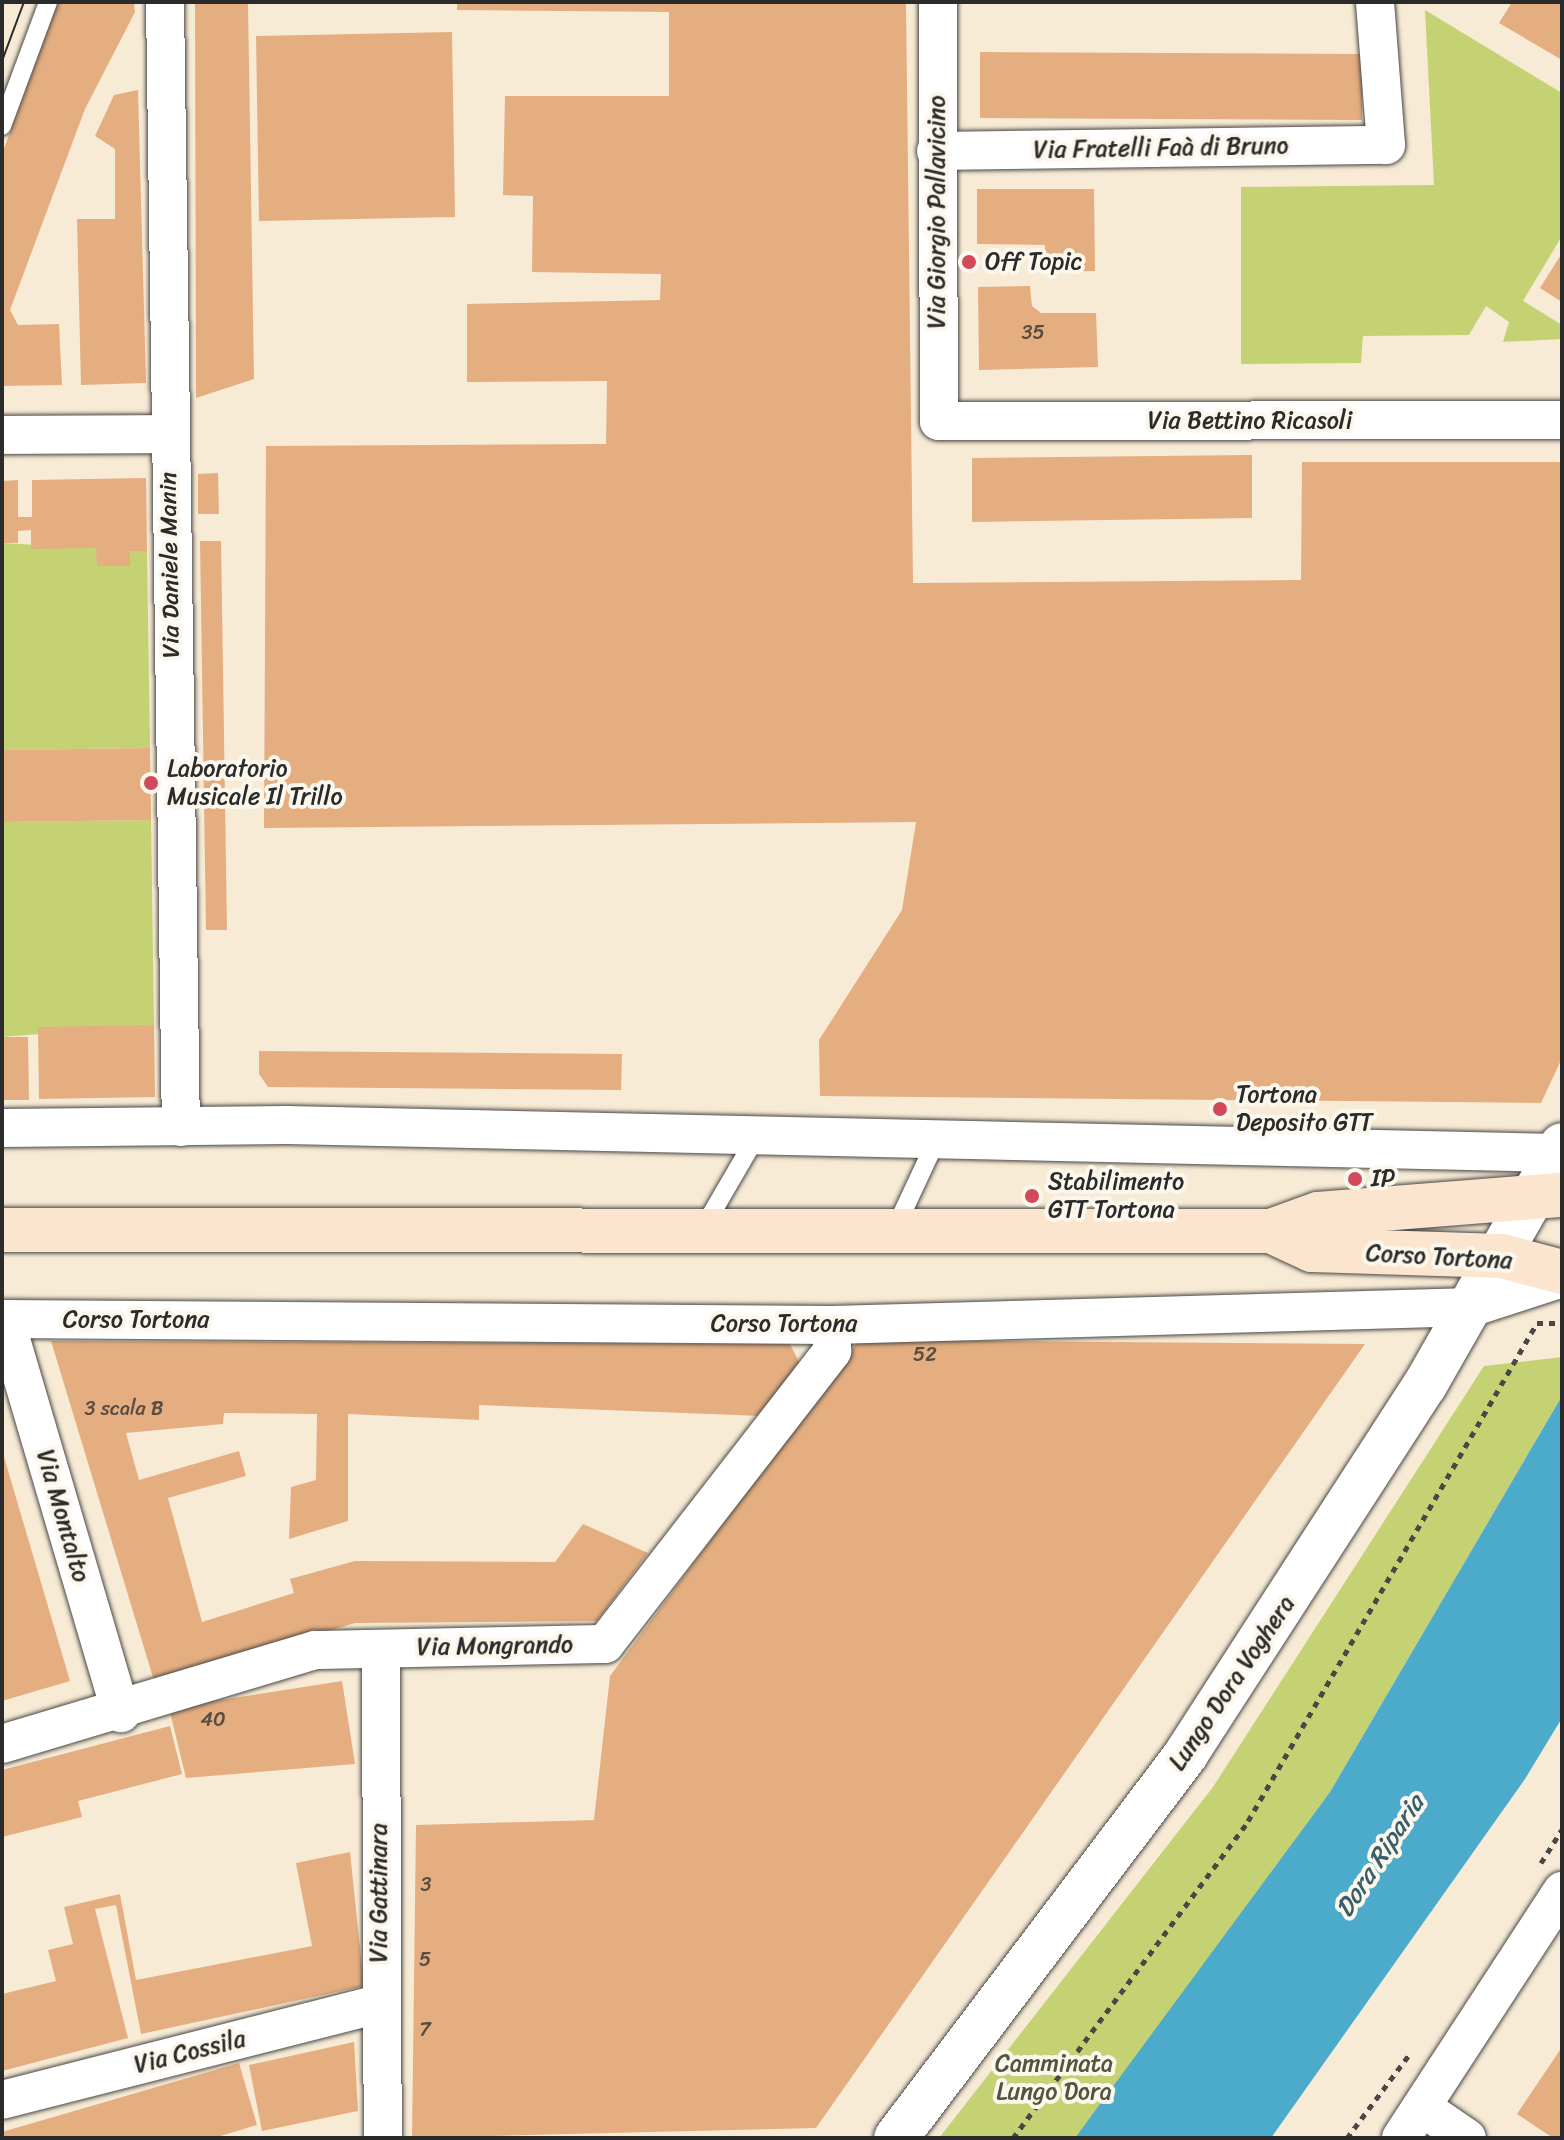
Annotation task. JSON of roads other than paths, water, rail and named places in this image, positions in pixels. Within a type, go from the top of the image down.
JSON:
[{"type":"main road","name":"Corso Tortona","points":[[2,1230],[1271,1231],[1318,1214],[1554,1174]]},
{"type":"main road","name":"Corso Tortona","points":[[1271,1231],[1312,1250],[1502,1256],[1562,1275]]},
{"type":"street","name":"Via Daniele Manin","points":[[165,2],[168,434],[181,1127]]},
{"type":"street","name":"Via Giorgio Pallavicino","points":[[938,2],[939,421]]},
{"type":"street","name":"Via Fratelli Faà di Bruno","points":[[936,151],[1386,145],[1375,2]]},
{"type":"street","name":"Via Bettino Ricasoli","points":[[939,421],[1562,420]]},
{"type":"street","points":[[2,435],[168,434]]},
{"type":"street","points":[[2,1128],[181,1127],[935,1143],[1554,1174]]},
{"type":"street","name":"Lungo Dora Voghera","points":[[896,2138],[1186,1754],[1473,1307],[1554,1174]]},
{"type":"street","name":"Corso Tortona","points":[[4,1319],[832,1325],[1473,1307],[1562,1275]]},
{"type":"street","name":"Via Montalto","points":[[4,1319],[121,1713]]},
{"type":"street","name":"Via Mongrando","points":[[2,1744],[121,1713],[315,1650],[605,1644],[832,1351],[832,1325]]},
{"type":"street","name":"Via Gattinara","points":[[381,1649],[379,2004],[383,2138]]},
{"type":"street","points":[[1467,2138],[1412,2123],[1562,1891]]},
{"type":"street","name":"Via Cossila","points":[[2,2100],[379,2004]]},
{"type":"lane","points":[[2,126],[48,2]]},
{"type":"lane","points":[[701,1232],[755,1139]]},
{"type":"lane","points":[[893,1232],[935,1143]]},
{"type":"water","name":"Dora Riparia","points":[[1562,1396],[1562,1718],[1525,1779],[1271,2138],[1075,2138],[1330,1792]]},
{"type":"tram line","points":[[2,61],[24,2]]},
{"type":"place","name":"Off Topic","points":[[969,262]]},
{"type":"place","name":"Laboratorio Musicale Il Trillo","points":[[151,783]]},
{"type":"place","name":"Tortona Deposito GTT","points":[[1220,1109]]},
{"type":"place","name":"IP","points":[[1355,1179]]},
{"type":"place","name":"Stabilimento GTT Tortona","points":[[1032,1196]]},
{"type":"park label","name":"Camminata Lungo Dora","points":[[1054,2078]]}]
